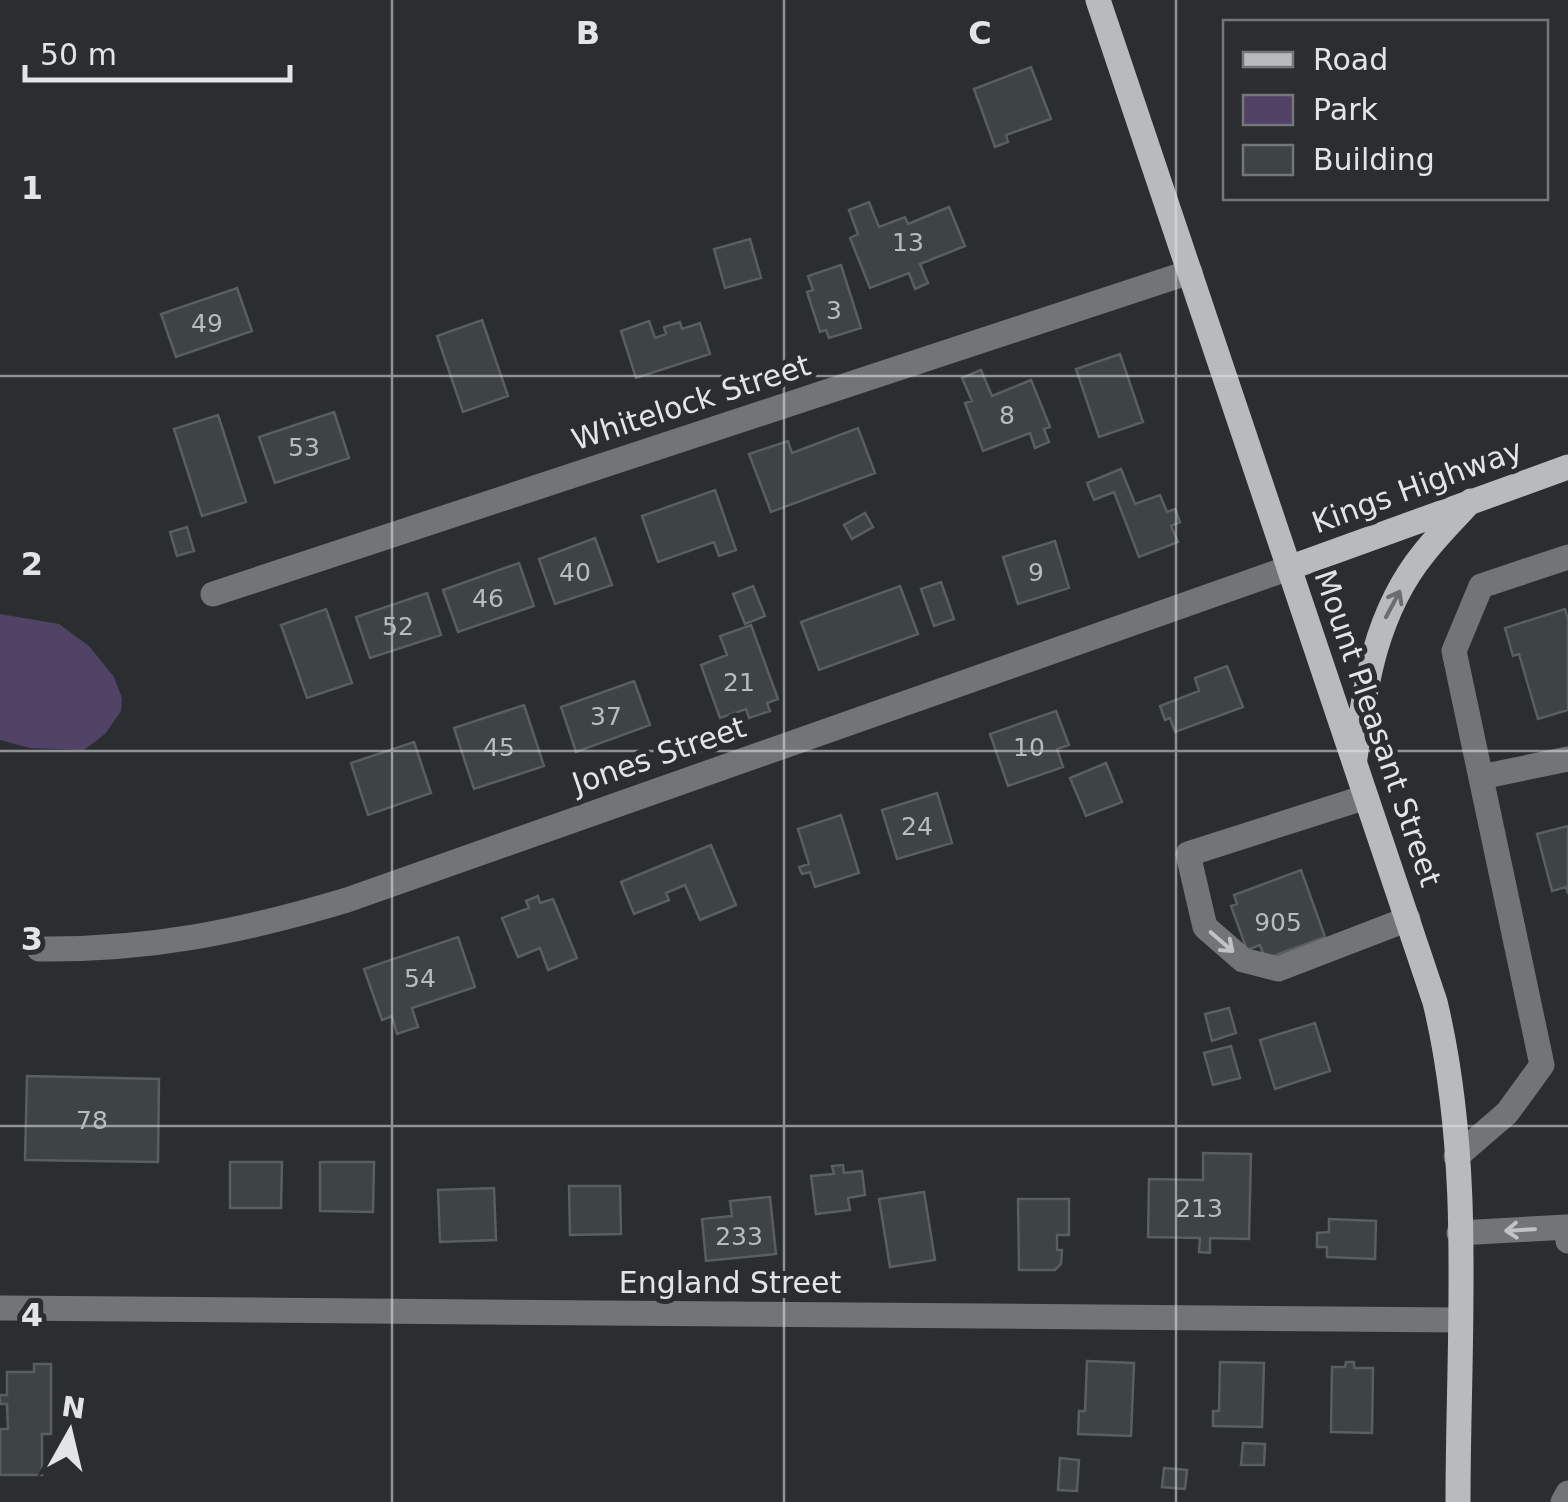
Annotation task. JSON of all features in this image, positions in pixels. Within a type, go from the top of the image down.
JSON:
[{"type":"main road","name":"Mount Pleasant Street","points":[[1098,0],[1436,1002],[1446,1046],[1456,1158],[1460,1320],[1458,1502]]},
{"type":"main road","name":"Kings Highway","points":[[1289,568],[1568,466]]},
{"type":"main road","points":[[1354,766],[1366,675],[1387,613],[1422,556],[1471,501]]},
{"type":"street","name":"Whitelock Street","points":[[213,594],[1190,272]]},
{"type":"street","points":[[1456,1158],[1507,1113],[1542,1065],[1454,651],[1481,586],[1568,556]]},
{"type":"street","name":"Jones Street","points":[[39,950],[150,946],[210,937],[330,905],[1289,568]]},
{"type":"street","points":[[1481,777],[1568,759]]},
{"type":"street","points":[[1366,797],[1188,854],[1205,927],[1243,960],[1278,969],[1408,919]]},
{"type":"street","points":[[1459,1234],[1568,1227],[1568,1241]]},
{"type":"street","name":"England Street","points":[[0,1308],[1460,1320]]},
{"type":"street","points":[[1563,1502],[1568,1494]]},
{"type":"green space","points":[[0,614],[59,624],[89,646],[114,677],[122,698],[121,711],[105,734],[84,750],[30,748],[0,740]]},
{"type":"building","points":[[1031,67],[1051,119],[1006,135],[1008,142],[995,147],[974,89]]},
{"type":"building","points":[[869,202],[879,227],[905,217],[908,224],[949,207],[965,246],[920,264],[928,283],[915,289],[909,273],[870,288],[850,238],[858,234],[849,210]]},
{"type":"building","points":[[750,239],[761,278],[725,288],[714,249]]},
{"type":"building","points":[[841,265],[861,328],[829,338],[826,330],[820,332],[807,292],[813,290],[808,276]]},
{"type":"building","points":[[237,288],[252,331],[176,357],[161,314]]},
{"type":"building","points":[[482,320],[508,396],[463,412],[437,336]]},
{"type":"building","points":[[649,321],[655,338],[666,334],[664,327],[680,322],[682,329],[700,323],[710,354],[636,378],[621,331]]},
{"type":"building","points":[[1120,354],[1143,422],[1099,437],[1076,369]]},
{"type":"building","points":[[981,370],[992,396],[1031,380],[1050,427],[1044,429],[1049,442],[1035,448],[1030,433],[983,451],[965,403],[972,401],[962,378]]},
{"type":"building","points":[[334,412],[349,458],[275,483],[259,437]]},
{"type":"building","points":[[218,415],[246,502],[202,516],[174,429]]},
{"type":"building","points":[[858,428],[875,473],[771,512],[749,454],[788,441],[792,453]]},
{"type":"building","points":[[1121,469],[1135,504],[1160,495],[1167,512],[1175,509],[1180,522],[1171,526],[1178,542],[1139,557],[1114,492],[1094,500],[1087,483]]},
{"type":"building","points":[[715,490],[736,550],[719,556],[714,542],[658,562],[642,516]]},
{"type":"building","points":[[865,513],[873,527],[852,539],[844,525]]},
{"type":"building","points":[[187,527],[194,551],[177,556],[170,532]]},
{"type":"building","points":[[595,538],[612,585],[555,604],[539,559]]},
{"type":"building","points":[[1055,541],[1069,588],[1018,604],[1003,557]]},
{"type":"building","points":[[519,563],[534,606],[458,632],[443,590]]},
{"type":"building","points":[[941,582],[954,619],[934,626],[921,589]]},
{"type":"building","points":[[753,586],[765,616],[745,624],[733,594]]},
{"type":"building","points":[[900,586],[918,634],[819,670],[801,622]]},
{"type":"building","points":[[427,593],[441,635],[370,658],[356,617]]},
{"type":"building","points":[[326,609],[352,683],[307,698],[281,625]]},
{"type":"building","points":[[1565,609],[1568,710],[1538,719],[1519,654],[1513,656],[1505,628]]},
{"type":"building","points":[[751,625],[778,699],[767,703],[770,711],[749,718],[746,709],[720,718],[701,665],[727,655],[720,636]]},
{"type":"building","points":[[1227,666],[1243,707],[1175,732],[1160,706],[1199,691],[1195,678]]},
{"type":"building","points":[[634,681],[650,725],[576,752],[561,707]]},
{"type":"building","points":[[524,705],[544,766],[474,789],[454,728]]},
{"type":"building","points":[[1056,711],[1069,745],[1057,749],[1063,767],[1008,786],[990,734]]},
{"type":"building","points":[[414,742],[431,793],[368,815],[351,763]]},
{"type":"building","points":[[1106,763],[1122,802],[1086,816],[1070,778]]},
{"type":"building","points":[[937,793],[952,843],[897,859],[882,810]]},
{"type":"building","points":[[841,815],[859,873],[815,887],[810,872],[802,874],[799,867],[809,864],[798,829]]},
{"type":"building","points":[[1568,826],[1568,894],[1566,887],[1552,891],[1537,834]]},
{"type":"building","points":[[711,845],[736,905],[700,920],[685,885],[666,893],[669,900],[634,914],[621,882]]},
{"type":"building","points":[[1301,870],[1325,937],[1265,959],[1260,945],[1247,950],[1231,906],[1237,904],[1234,895]]},
{"type":"building","points":[[538,896],[540,903],[553,899],[577,958],[548,970],[540,948],[518,957],[502,918],[529,908],[526,901]]},
{"type":"building","points":[[458,937],[475,987],[412,1008],[418,1027],[397,1034],[392,1016],[382,1020],[364,969]]},
{"type":"building","points":[[1229,1008],[1236,1033],[1212,1041],[1205,1014]]},
{"type":"building","points":[[1315,1023],[1330,1071],[1275,1089],[1260,1040]]},
{"type":"building","points":[[1231,1046],[1240,1078],[1213,1085],[1204,1053]]},
{"type":"building","points":[[27,1076],[159,1079],[158,1162],[25,1160]]},
{"type":"building","points":[[1203,1153],[1251,1154],[1249,1239],[1210,1238],[1210,1253],[1199,1252],[1200,1238],[1148,1237],[1149,1179],[1203,1180]]},
{"type":"building","points":[[230,1162],[282,1162],[281,1208],[230,1208]]},
{"type":"building","points":[[320,1162],[374,1162],[373,1212],[320,1211]]},
{"type":"building","points":[[843,1165],[844,1173],[862,1171],[865,1195],[848,1198],[850,1210],[816,1214],[811,1176],[834,1174],[832,1166]]},
{"type":"building","points":[[569,1186],[620,1186],[621,1234],[570,1235]]},
{"type":"building","points":[[494,1188],[496,1240],[440,1242],[438,1190]]},
{"type":"building","points":[[924,1192],[935,1260],[890,1267],[879,1199]]},
{"type":"building","points":[[770,1197],[776,1254],[706,1261],[702,1219],[732,1216],[730,1201]]},
{"type":"building","points":[[1018,1199],[1069,1199],[1069,1235],[1057,1235],[1057,1250],[1062,1250],[1061,1264],[1055,1270],[1019,1270]]},
{"type":"building","points":[[1329,1219],[1376,1221],[1375,1259],[1327,1257],[1327,1247],[1317,1247],[1317,1233],[1329,1232]]},
{"type":"building","points":[[1087,1361],[1134,1363],[1131,1436],[1078,1434],[1079,1411],[1085,1411]]},
{"type":"building","points":[[1220,1362],[1264,1363],[1262,1427],[1213,1426],[1213,1411],[1219,1411]]},
{"type":"building","points":[[1346,1362],[1354,1362],[1354,1368],[1373,1368],[1372,1433],[1331,1432],[1332,1367],[1345,1367]]},
{"type":"building","points":[[34,1364],[51,1364],[51,1434],[42,1434],[42,1475],[0,1475],[0,1429],[8,1429],[7,1404],[0,1404],[0,1395],[7,1395],[7,1372],[34,1372]]},
{"type":"building","points":[[1243,1443],[1265,1444],[1264,1465],[1241,1465]]},
{"type":"building","points":[[1060,1458],[1079,1460],[1077,1491],[1058,1490]]},
{"type":"building","points":[[1164,1468],[1187,1470],[1185,1489],[1162,1487]]}]
